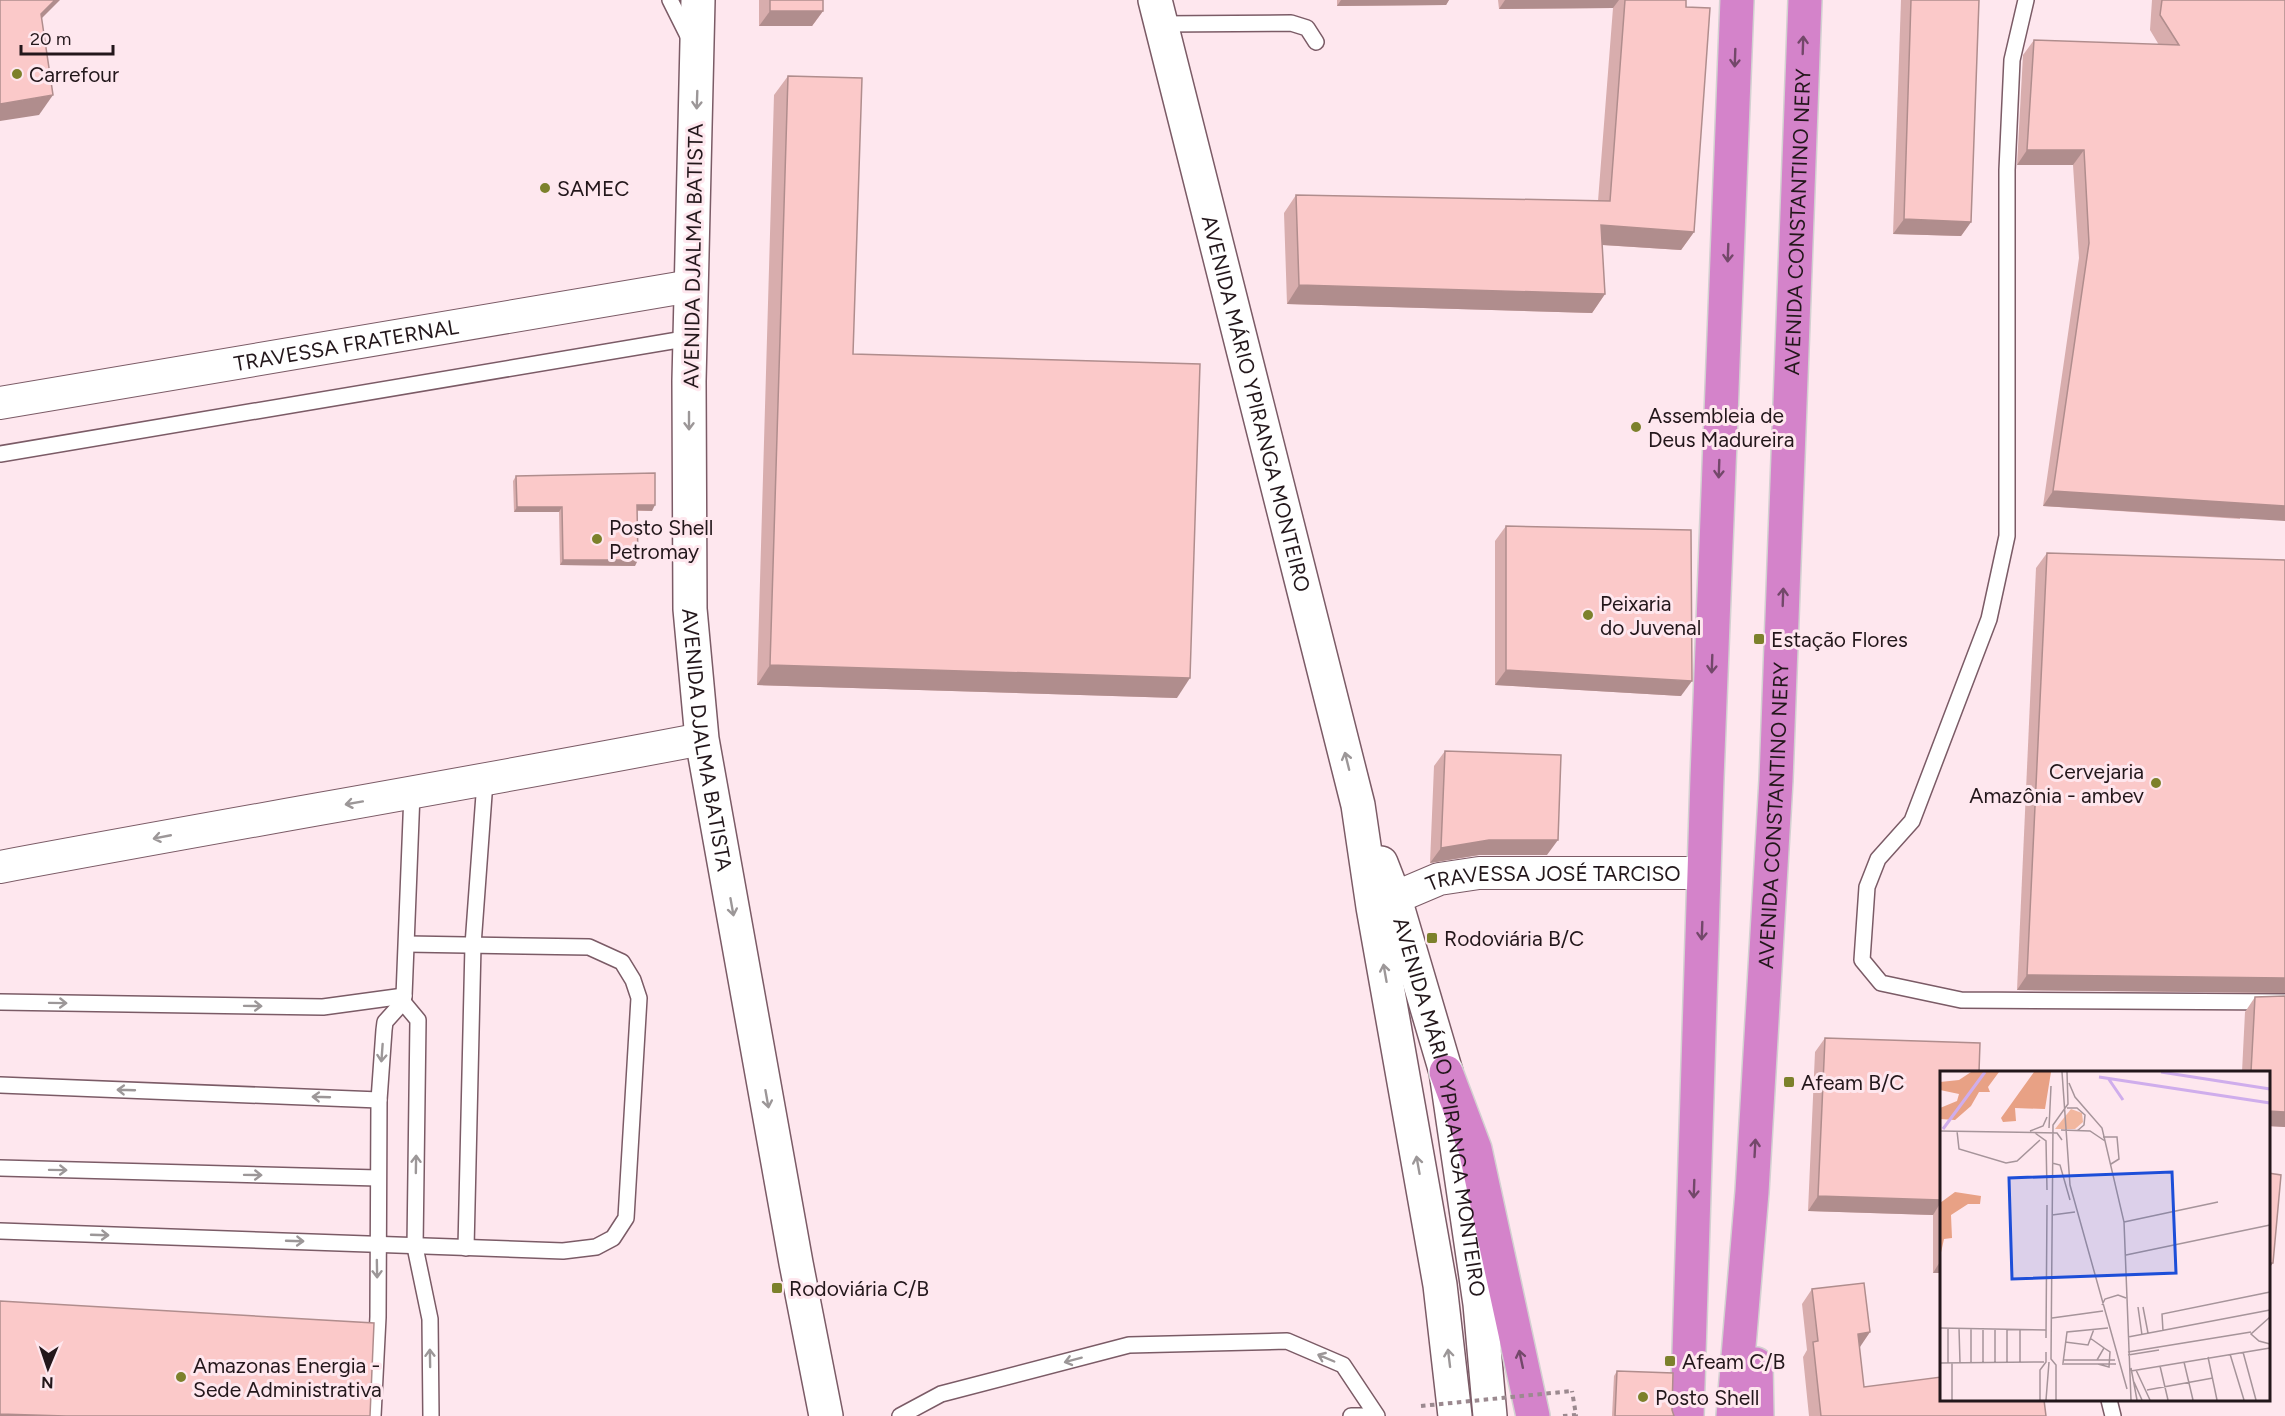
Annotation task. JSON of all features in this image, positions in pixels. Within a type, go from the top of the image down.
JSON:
[{"type":"highway","points":[[1687,1416],[1704,873],[1737,0]]},
{"type":"highway","name":"AVENIDA CONSTANTINO NERY","points":[[1733,1416],[1752,1192],[1776,780],[1805,0]]},
{"type":"highway","points":[[1446,1072],[1475,1149],[1533,1416]]},
{"type":"highway","points":[[1752,1192],[1757,1416]]},
{"type":"main road","name":"AVENIDA DJALMA BATISTA","points":[[698,0],[690,338],[690,609],[702,738],[826,1416]]},
{"type":"main road","name":"AVENIDA MÁRIO YPIRANGA MONTEIRO","points":[[1158,12],[1384,903],[1446,1072],[1480,1304],[1490,1416]]},
{"type":"main road","name":"AVENIDA MÁRIO YPIRANGA MONTEIRO","points":[[1384,903],[1440,1285],[1455,1416]]},
{"type":"street","name":"TRAVESSA FRATERNAL","points":[[0,403],[691,286]]},
{"type":"street","points":[[0,867],[485,781],[702,738]]},
{"type":"street","name":"TRAVESSA JOSÉ TARCISO","points":[[1384,903],[1439,879],[1479,873],[1704,873]]},
{"type":"lane","name":"AVENIDA DJALMA BATISTA","points":[[670,0],[698,55]]},
{"type":"lane","points":[[2026,0],[2012,60],[2007,170],[2007,536],[1989,620],[1912,821],[1878,859],[1867,887],[1862,960],[1881,983],[1961,1000],[2285,1002]]},
{"type":"lane","points":[[1158,12],[1291,23],[1307,28],[1316,42]]},
{"type":"lane","points":[[0,454],[690,338]]},
{"type":"lane","points":[[466,1248],[473,945],[485,781]]},
{"type":"lane","points":[[373,1416],[378,1317],[379,1100],[385,1022],[404,999],[412,793]]},
{"type":"lane","points":[[0,1231],[563,1251],[596,1247],[613,1238],[626,1218],[639,998],[633,980],[622,962],[589,947],[407,944]]},
{"type":"lane","points":[[0,1002],[323,1007],[404,999]]},
{"type":"lane","points":[[404,999],[418,1020],[415,1247],[430,1319],[431,1416]]},
{"type":"lane","points":[[0,1085],[379,1100]]},
{"type":"lane","points":[[0,1168],[378,1178]]},
{"type":"lane","points":[[900,1416],[941,1394],[1129,1345],[1287,1341],[1343,1365],[1377,1416]]},
{"type":"lane","points":[[2109,1401],[2113,1416]]},
{"type":"lane","points":[[1351,1416],[1366,1416]]},
{"type":"path","points":[[1421,1406],[1572,1391],[1576,1415],[1559,1416]]},
{"type":"building","name":"Carrefour","points":[[0,0],[55,0],[41,14],[53,95],[0,104]]},
{"type":"building","points":[[770,0],[823,0],[823,11],[770,11]]},
{"type":"building","points":[[1625,0],[1686,0],[1686,7],[1710,8],[1694,232],[1601,225],[1605,294],[1299,285],[1296,195],[1610,201]]},
{"type":"building","points":[[1911,0],[1979,0],[1971,222],[1904,219]]},
{"type":"building","points":[[2162,0],[2285,0],[2285,506],[2053,491],[2089,243],[2084,150],[2027,150],[2034,40],[2179,45],[2160,15]]},
{"type":"building","points":[[788,76],[862,78],[853,354],[1200,364],[1190,678],[770,665]]},
{"type":"building","name":"Posto Shell Petromay","points":[[655,473],[655,505],[637,505],[638,560],[563,560],[562,507],[517,507],[516,476]]},
{"type":"building","name":"Peixaria do Juvenal","points":[[1506,526],[1691,530],[1692,681],[1506,670]]},
{"type":"building","name":"Cervejaria Amazônia - ambev","points":[[2047,553],[2285,560],[2285,978],[2027,975]]},
{"type":"building","points":[[1445,751],[1561,755],[1558,840],[1489,840],[1441,848]]},
{"type":"building","points":[[2285,996],[2285,1112],[2270,1111],[2270,1071],[2251,1071],[2255,997]]},
{"type":"building","points":[[1825,1038],[1980,1043],[1979,1071],[1940,1071],[1940,1200],[1818,1196]]},
{"type":"building","points":[[2270,1173],[2281,1175],[2273,1263],[2270,1263]]},
{"type":"building","points":[[1864,1283],[1870,1332],[1858,1334],[1864,1387],[1940,1377],[1940,1401],[2044,1401],[2046,1416],[1821,1416],[1813,1342],[1818,1341],[1812,1289]]},
{"type":"building","name":"Amazonas Energia - Sede Administrativa","points":[[0,1301],[374,1323],[370,1416],[0,1414]]},
{"type":"building","name":"Posto Shell","points":[[1617,1371],[1673,1373],[1672,1410],[1674,1416],[1615,1416]]},
{"type":"place","name":"Carrefour","points":[[17,74]]},
{"type":"place","name":"SAMEC","points":[[545,188]]},
{"type":"place","name":"Assembleia de Deus Madureira","points":[[1636,427]]},
{"type":"place","name":"Posto Shell Petromay","points":[[597,539]]},
{"type":"place","name":"Peixaria do Juvenal","points":[[1588,615]]},
{"type":"place","name":"Estação Flores","points":[[1759,639]]},
{"type":"place","name":"Cervejaria Amazônia - ambev","points":[[2156,783]]},
{"type":"place","name":"Rodoviária B/C","points":[[1432,938]]},
{"type":"place","name":"Afeam B/C","points":[[1789,1082]]},
{"type":"place","name":"Rodoviária C/B","points":[[777,1288]]},
{"type":"place","name":"Afeam C/B","points":[[1670,1361]]},
{"type":"place","name":"Amazonas Energia - Sede Administrativa","points":[[181,1377]]},
{"type":"place","name":"Posto Shell","points":[[1643,1397]]}]
